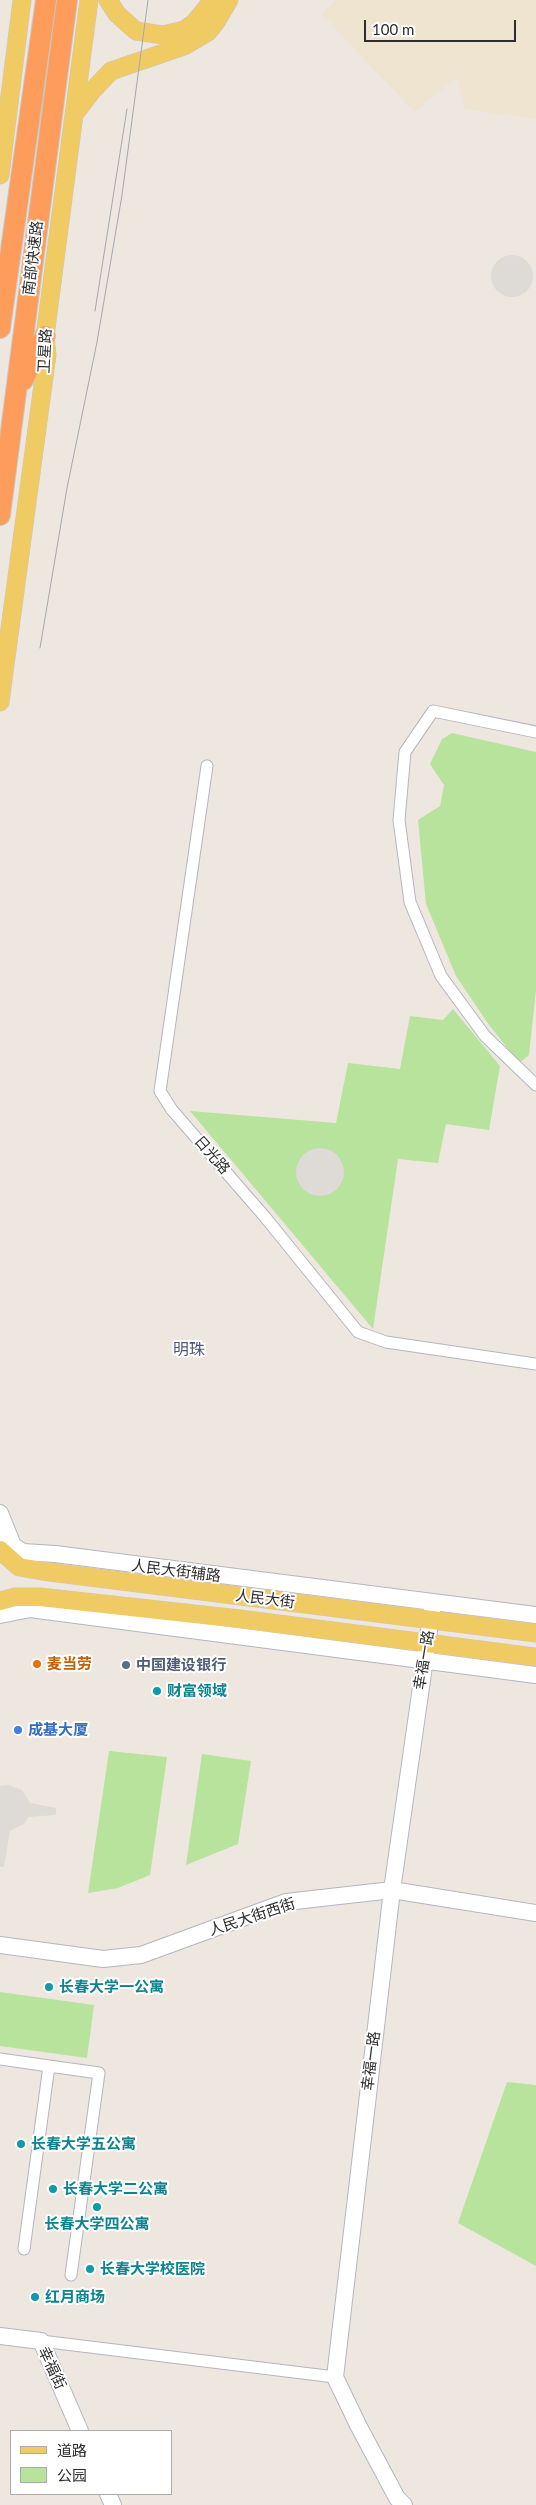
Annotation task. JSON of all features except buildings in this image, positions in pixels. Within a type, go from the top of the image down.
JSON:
[{"type":"highway","name":"南部快速路","points":[[0,328],[46,0]]},
{"type":"highway","name":"南部快速路","points":[[0,516],[67,0]]},
{"type":"highway","points":[[15,395],[45,336]]},
{"type":"main road","points":[[0,175],[3,135],[22,0]]},
{"type":"main road","name":"卫星路","points":[[0,702],[47,355],[45,336],[89,0]]},
{"type":"main road","points":[[108,0],[117,14],[136,31],[163,35],[184,30],[194,24],[213,0]]},
{"type":"main road","points":[[75,114],[92,91],[111,71],[184,46],[208,32],[228,0]]},
{"type":"main road","name":"人民大街","points":[[7,1549],[19,1567],[36,1570],[432,1611],[536,1633]]},
{"type":"main road","name":"人民大街","points":[[0,1601],[40,1597],[240,1619],[425,1652],[536,1656]]},
{"type":"street","points":[[536,732],[432,711],[405,752],[398,820],[410,902],[441,976],[484,1036],[536,1085]]},
{"type":"street","name":"日光路","points":[[207,766],[160,1091],[172,1110],[265,1216],[358,1332],[386,1342],[536,1364]]},
{"type":"street","points":[[0,1514],[7,1549]]},
{"type":"street","points":[[0,1537],[7,1549]]},
{"type":"street","points":[[0,1615],[30,1609],[425,1652],[536,1675]]},
{"type":"street","points":[[432,1611],[536,1615]]},
{"type":"street","name":"幸福一路","points":[[335,2377],[392,1890],[432,1611]]},
{"type":"street","name":"人民大街西街","points":[[0,1945],[103,1959],[141,1955],[286,1902],[392,1890],[536,1913]]},
{"type":"street","points":[[0,2059],[99,2073],[71,2275]]},
{"type":"street","points":[[24,2249],[49,2066]]},
{"type":"street","name":"幸福街","points":[[0,2336],[41,2341],[80,2430]]},
{"type":"street","points":[[41,2341],[335,2377],[350,2410],[397,2498],[404,2505]]},
{"type":"shaded area","points":[[336,0],[536,0],[536,119],[464,109],[457,77],[414,112],[322,14]]},
{"type":"shaded area","points":[[516,255],[524,258],[530,264],[533,276],[530,288],[524,294],[508,297],[500,294],[494,288],[491,272],[494,264],[500,258]]},
{"type":"shaded area","points":[[315,1148],[325,1148],[337,1155],[344,1167],[344,1177],[337,1189],[325,1196],[315,1196],[307,1192],[300,1185],[296,1177],[296,1167],[300,1159],[307,1152]]},
{"type":"shaded area","points":[[8,1785],[22,1790],[30,1803],[56,1808],[56,1815],[28,1817],[24,1824],[10,1831],[4,1867],[0,1867],[0,1786]]},
{"type":"green space","points":[[452,733],[536,752],[536,990],[529,1055],[519,1063],[487,1022],[456,976],[426,904],[418,820],[440,806],[444,785],[430,764],[442,739]]},
{"type":"green space","points":[[453,1009],[500,1066],[489,1130],[446,1124],[438,1163],[398,1159],[373,1329],[190,1111],[336,1123],[348,1063],[400,1069],[410,1016],[443,1020]]},
{"type":"green space","points":[[109,1751],[167,1757],[150,1875],[118,1888],[88,1893]]},
{"type":"green space","points":[[202,1754],[251,1761],[238,1844],[186,1865]]},
{"type":"green space","points":[[0,1992],[94,2005],[87,2058],[0,2046]]},
{"type":"green space","points":[[507,2082],[536,2085],[536,2266],[458,2223]]},
{"type":"tram line","points":[[40,648],[67,488],[97,342],[122,195],[148,0]]},
{"type":"tram line","points":[[95,311],[127,109]]},
{"type":"place","name":"麦当劳","points":[[37,1664]]},
{"type":"place","name":"中国建设银行","points":[[126,1665]]},
{"type":"place","name":"财富领域","points":[[157,1691]]},
{"type":"place","name":"成基大厦","points":[[18,1730]]},
{"type":"place","name":"长春大学一公寓","points":[[49,1987]]},
{"type":"place","name":"长春大学五公寓","points":[[21,2144]]},
{"type":"place","name":"长春大学二公寓","points":[[53,2189]]},
{"type":"place","name":"长春大学四公寓","points":[[97,2207]]},
{"type":"place","name":"长春大学校医院","points":[[90,2269]]},
{"type":"place","name":"红月商场","points":[[35,2297]]},
{"type":"district","name":"明珠","points":[[189,1350]]}]
